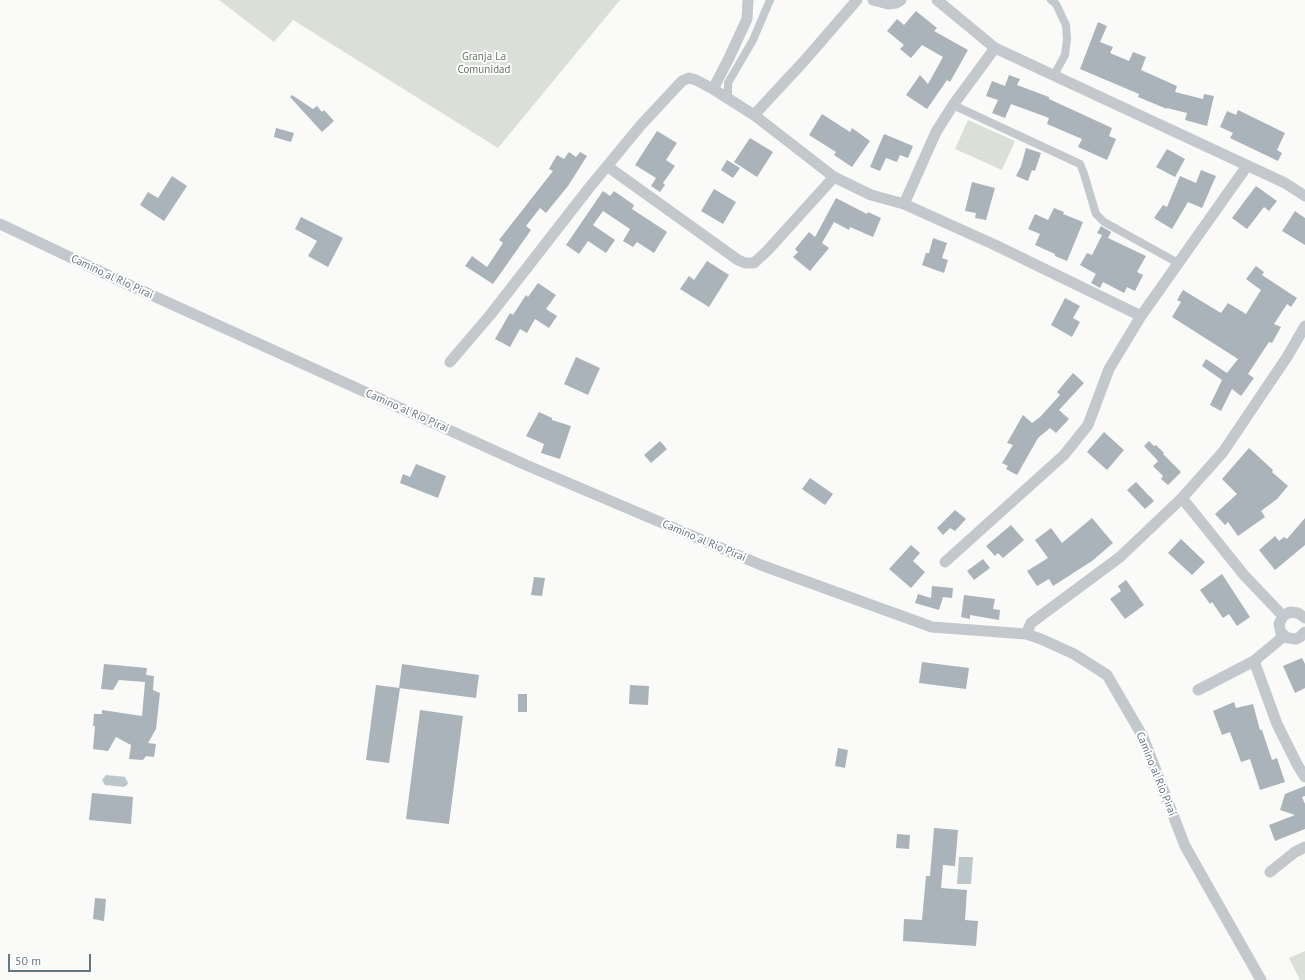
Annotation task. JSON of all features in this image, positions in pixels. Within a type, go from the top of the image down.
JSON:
[{"type":"street","points":[[713,89],[747,19],[748,0]]},
{"type":"street","points":[[728,99],[728,83],[753,40],[770,0]]},
{"type":"street","points":[[754,115],[857,0]]},
{"type":"street","points":[[873,0],[888,4],[896,3],[901,0]]},
{"type":"street","points":[[937,0],[995,48],[1285,183],[1305,196]]},
{"type":"street","points":[[1052,0],[1056,4],[1066,25],[1067,39],[1065,55],[1054,75]]},
{"type":"street","points":[[904,204],[936,132],[995,48]]},
{"type":"street","points":[[450,362],[491,314],[607,166],[682,81],[689,78],[713,89],[754,115],[834,177],[871,195],[904,204],[995,245],[1141,316]]},
{"type":"street","points":[[954,105],[1080,164],[1096,214],[1104,222],[1178,263]]},
{"type":"street","points":[[607,166],[738,260],[745,263],[754,263],[768,251],[834,177]]},
{"type":"street","points":[[945,562],[1064,455],[1088,425],[1109,369],[1141,316],[1247,166]]},
{"type":"street","name":"Camino al Rio Pirai","points":[[0,224],[114,278],[526,465],[761,565],[932,627],[1026,634],[1074,654],[1107,675],[1143,737],[1185,846],[1261,980]]},
{"type":"street","points":[[1026,634],[1031,623],[1120,557],[1182,498],[1222,452],[1287,357],[1305,326]]},
{"type":"street","points":[[1182,498],[1244,575],[1283,616]]},
{"type":"street","points":[[1303,614],[1290,612],[1283,616],[1280,620],[1280,628],[1284,636],[1292,639],[1296,639],[1304,633]]},
{"type":"street","points":[[1198,690],[1254,662],[1284,636]]},
{"type":"street","points":[[1254,662],[1277,724],[1305,777]]},
{"type":"street","points":[[1270,872],[1295,852],[1305,847]]},
{"type":"green space","name":"Granja La Comunidad","points":[[219,0],[620,0],[498,148],[293,20],[274,42]]},
{"type":"green space","points":[[968,120],[1015,141],[1002,170],[955,149]]},
{"type":"green space","points":[[1305,951],[1305,980],[1300,980],[1289,958]]},
{"type":"shaded area","points":[[106,775],[126,777],[125,779],[127,780],[128,784],[124,787],[105,785],[102,780]]},
{"type":"shaded area","points":[[959,857],[973,857],[971,884],[957,884]]},
{"type":"building","points":[[916,11],[937,28],[934,31],[968,50],[950,82],[947,80],[927,109],[906,95],[920,75],[928,84],[943,57],[922,45],[911,58],[900,49],[904,45],[887,31],[897,19],[904,25]]},
{"type":"building","points":[[1098,22],[1107,26],[1100,42],[1113,47],[1110,53],[1129,61],[1133,52],[1146,57],[1141,70],[1177,86],[1175,92],[1203,99],[1204,94],[1214,96],[1207,126],[1185,120],[1187,113],[1167,109],[1138,97],[1139,94],[1080,69]]},
{"type":"building","points":[[1009,75],[1020,79],[1017,85],[1049,97],[1049,99],[1112,128],[1109,136],[1116,139],[1107,160],[1078,147],[1082,139],[1047,124],[1049,118],[1011,104],[1005,118],[992,113],[998,100],[986,96],[992,81],[1005,86]]},
{"type":"building","points":[[292,95],[313,109],[317,106],[322,112],[324,110],[334,121],[322,132],[290,97]]},
{"type":"building","points":[[1238,110],[1285,133],[1277,150],[1282,153],[1278,161],[1230,138],[1233,133],[1220,127],[1227,111],[1236,115]]},
{"type":"building","points":[[822,114],[850,132],[852,128],[870,141],[852,167],[834,155],[836,152],[809,135]]},
{"type":"building","points":[[276,128],[294,133],[291,142],[274,137]]},
{"type":"building","points":[[657,131],[677,143],[666,160],[675,166],[663,183],[665,185],[660,192],[651,186],[656,178],[635,165]]},
{"type":"building","points":[[884,134],[913,146],[908,158],[900,155],[897,162],[886,158],[880,171],[870,167]]},
{"type":"building","points":[[750,138],[773,152],[757,177],[734,162]]},
{"type":"building","points":[[1026,148],[1041,153],[1035,171],[1032,170],[1028,181],[1016,176],[1021,166]]},
{"type":"building","points":[[1167,149],[1185,159],[1175,177],[1156,167]]},
{"type":"building","points":[[569,152],[576,157],[580,152],[587,156],[568,186],[546,213],[540,208],[526,226],[531,230],[493,284],[465,266],[472,256],[487,267],[503,243],[499,240],[553,171],[549,169],[557,155],[564,159]]},
{"type":"building","points":[[727,160],[740,168],[733,178],[721,170]]},
{"type":"building","points":[[1201,170],[1216,176],[1202,208],[1188,202],[1172,229],[1154,218],[1163,205],[1167,207],[1180,176],[1196,183]]},
{"type":"building","points":[[172,176],[187,186],[164,221],[140,205],[148,192],[158,198]]},
{"type":"building","points":[[972,182],[995,188],[986,220],[975,218],[976,213],[965,211]]},
{"type":"building","points":[[1256,186],[1277,201],[1269,211],[1264,207],[1247,229],[1232,218]]},
{"type":"building","points":[[714,189],[736,202],[723,224],[701,211]]},
{"type":"building","points":[[603,191],[610,196],[614,191],[634,205],[632,209],[667,232],[654,253],[637,242],[633,247],[623,241],[630,229],[603,211],[593,225],[615,240],[606,253],[588,241],[579,254],[566,245]]},
{"type":"building","points":[[836,198],[867,214],[868,212],[881,218],[873,237],[850,227],[849,230],[834,222],[822,243],[829,248],[810,271],[793,257],[798,252],[795,249],[809,232],[815,237]]},
{"type":"building","points":[[1054,208],[1064,212],[1063,214],[1083,222],[1067,261],[1035,245],[1040,234],[1028,229],[1035,214],[1048,220]]},
{"type":"building","points":[[1295,211],[1305,218],[1305,245],[1282,231]]},
{"type":"building","points":[[301,217],[343,238],[328,267],[308,256],[317,241],[295,229]]},
{"type":"building","points":[[1101,226],[1111,232],[1108,238],[1146,256],[1137,272],[1143,275],[1135,291],[1127,287],[1124,293],[1103,282],[1100,288],[1091,283],[1096,274],[1080,265],[1087,253],[1092,255],[1102,235],[1097,233]]},
{"type":"building","points":[[933,238],[947,243],[942,258],[948,260],[944,273],[922,265],[926,253],[929,253]]},
{"type":"building","points":[[707,261],[729,275],[709,307],[680,289],[689,276],[694,280]]},
{"type":"building","points":[[1256,266],[1264,272],[1262,275],[1297,298],[1291,307],[1287,304],[1274,324],[1281,327],[1272,343],[1269,342],[1248,374],[1254,378],[1241,396],[1232,389],[1221,411],[1210,405],[1222,380],[1202,366],[1206,359],[1227,373],[1238,359],[1172,317],[1181,302],[1177,300],[1183,290],[1221,313],[1228,303],[1246,314],[1261,290],[1246,279]]},
{"type":"building","points":[[538,283],[556,295],[546,309],[557,316],[549,328],[535,319],[527,333],[520,329],[510,347],[495,339],[510,313],[513,315],[526,295],[528,297]]},
{"type":"building","points":[[1065,298],[1080,306],[1073,318],[1080,322],[1072,337],[1051,325]]},
{"type":"building","points":[[576,357],[600,368],[588,395],[564,384]]},
{"type":"building","points":[[1073,373],[1084,383],[1059,410],[1069,419],[1056,433],[1050,428],[1038,438],[1017,475],[1006,469],[1008,466],[1002,463],[1013,445],[1007,443],[1023,415],[1032,423],[1040,417],[1060,395],[1057,392]]},
{"type":"building","points":[[539,412],[552,418],[552,420],[571,426],[560,459],[541,453],[544,444],[526,436]]},
{"type":"building","points":[[1104,432],[1124,450],[1107,470],[1087,452]]},
{"type":"building","points":[[660,441],[667,449],[651,463],[644,455]]},
{"type":"building","points":[[1149,441],[1154,446],[1156,445],[1181,472],[1168,485],[1161,479],[1163,476],[1153,466],[1158,461],[1144,446]]},
{"type":"building","points":[[1249,448],[1288,486],[1277,499],[1261,511],[1265,517],[1238,536],[1228,522],[1225,525],[1215,514],[1237,494],[1222,479]]},
{"type":"building","points":[[416,464],[446,476],[438,498],[400,483],[403,474],[410,477]]},
{"type":"building","points":[[810,478],[833,494],[825,505],[802,489]]},
{"type":"building","points":[[1136,482],[1154,501],[1145,509],[1127,490]]},
{"type":"building","points":[[955,510],[966,519],[955,531],[950,528],[943,535],[937,528]]},
{"type":"building","points":[[1092,518],[1113,543],[1092,561],[1053,586],[1049,579],[1037,586],[1027,571],[1048,558],[1035,540],[1051,528],[1062,543]]},
{"type":"building","points":[[1305,518],[1305,545],[1275,570],[1259,550],[1275,536],[1279,541],[1284,537],[1287,539]]},
{"type":"building","points":[[1011,525],[1024,540],[1003,558],[998,553],[995,556],[986,546]]},
{"type":"building","points":[[1181,539],[1205,562],[1192,575],[1168,553]]},
{"type":"building","points":[[911,545],[920,553],[913,561],[925,572],[911,588],[889,569]]},
{"type":"building","points":[[983,559],[990,568],[974,580],[967,571]]},
{"type":"building","points":[[1222,574],[1250,617],[1237,626],[1229,614],[1223,618],[1212,602],[1210,604],[1200,590]]},
{"type":"building","points":[[534,577],[545,578],[542,596],[531,595]]},
{"type":"building","points":[[1126,580],[1144,605],[1125,619],[1110,599],[1121,591],[1118,586]]},
{"type":"building","points":[[932,586],[953,588],[952,598],[943,597],[939,610],[915,603],[918,594],[931,598]]},
{"type":"building","points":[[964,595],[995,599],[993,609],[1000,610],[999,620],[970,615],[970,619],[961,617]]},
{"type":"building","points":[[1302,658],[1305,664],[1305,688],[1295,693],[1283,666]]},
{"type":"building","points":[[922,662],[969,668],[966,689],[919,683]]},
{"type":"building","points":[[104,664],[147,668],[146,675],[154,676],[153,690],[160,693],[156,729],[148,743],[156,744],[154,757],[146,756],[143,760],[129,759],[131,745],[116,737],[108,751],[93,749],[95,726],[93,726],[94,714],[102,714],[102,710],[142,716],[145,682],[119,680],[113,690],[101,689]]},
{"type":"building","points":[[402,664],[479,675],[476,698],[399,688]]},
{"type":"building","points":[[376,685],[400,688],[389,763],[366,760]]},
{"type":"building","points":[[630,685],[649,686],[648,705],[629,704]]},
{"type":"building","points":[[518,694],[527,694],[527,712],[518,712]]},
{"type":"building","points":[[1234,702],[1236,708],[1253,704],[1260,730],[1262,730],[1272,760],[1277,758],[1285,782],[1260,790],[1250,759],[1241,762],[1230,732],[1222,735],[1213,711]]},
{"type":"building","points":[[420,710],[463,716],[449,824],[406,819]]},
{"type":"building","points":[[838,748],[848,750],[845,768],[835,766]]},
{"type":"building","points":[[1305,786],[1305,796],[1302,797],[1305,804],[1305,829],[1275,841],[1269,825],[1295,815],[1280,810],[1285,794]]},
{"type":"building","points":[[92,793],[133,797],[131,824],[89,820]]},
{"type":"building","points":[[934,828],[958,830],[955,866],[943,865],[941,888],[967,890],[965,920],[978,921],[976,946],[903,941],[904,919],[922,920],[926,876],[930,876]]},
{"type":"building","points":[[897,834],[910,835],[909,849],[896,848]]},
{"type":"building","points":[[95,898],[106,899],[104,921],[93,919]]}]
